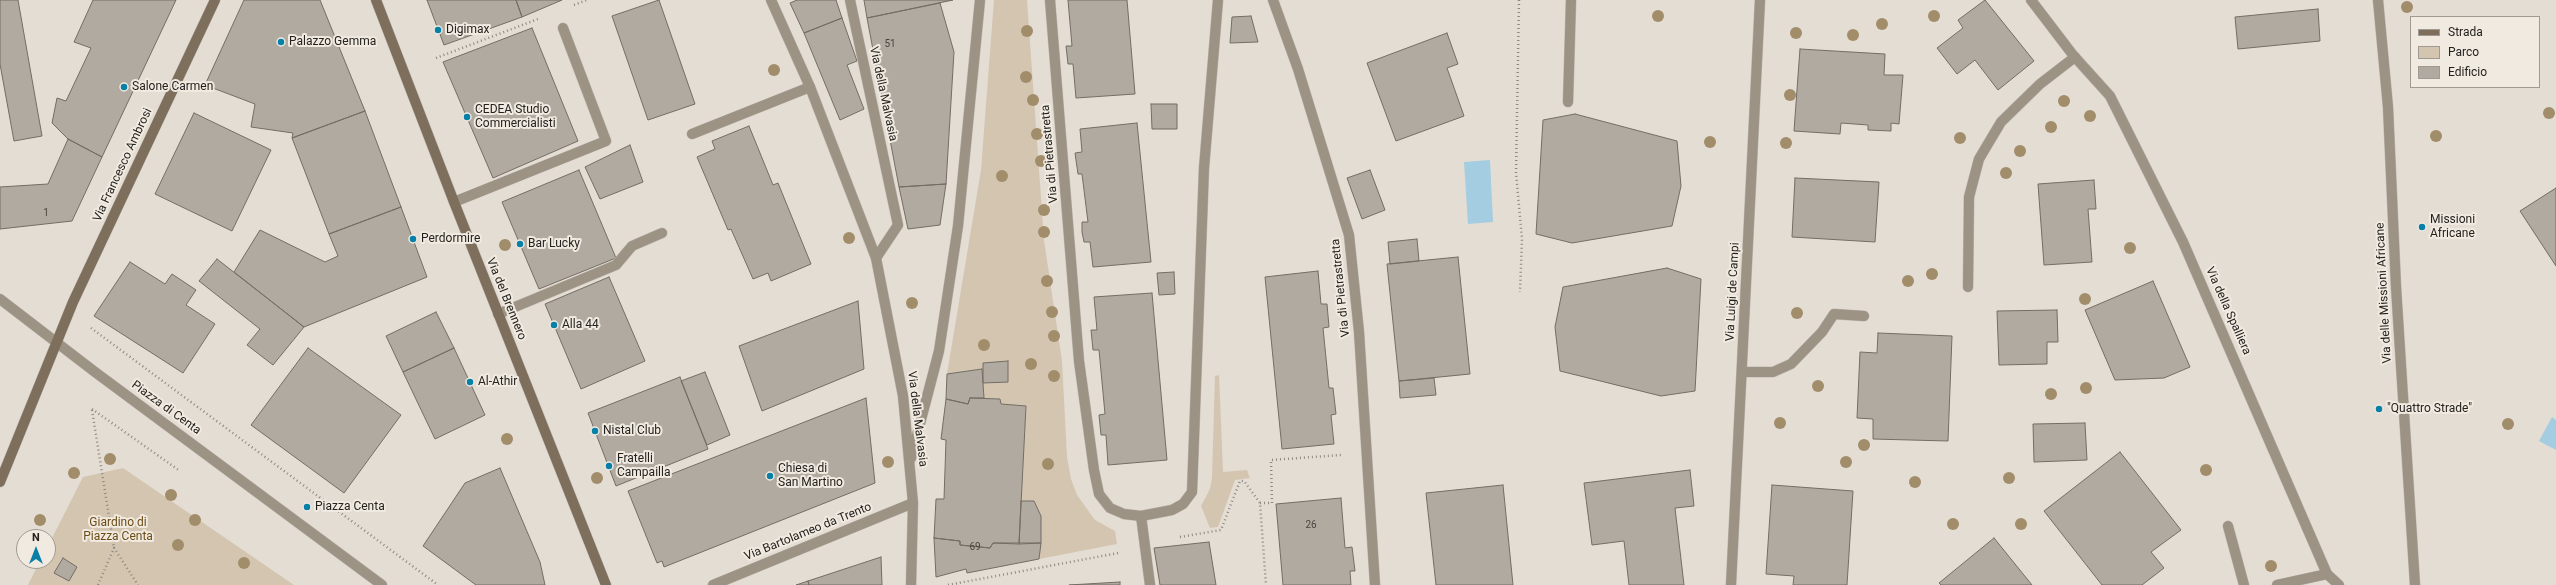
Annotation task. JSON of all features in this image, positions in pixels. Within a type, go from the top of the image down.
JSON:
[{"type":"main road","name":"Via Francesco Ambrosi","points":[[57,342],[73,302],[215,0]]},
{"type":"main road","name":"Via del Brennero","points":[[376,0],[498,314],[606,585]]},
{"type":"main road","points":[[0,482],[57,342]]},
{"type":"street","name":"Via della Malvasia","points":[[771,0],[810,87],[876,258],[903,396],[913,503],[911,585]]},
{"type":"street","name":"Via della Malvasia","points":[[850,0],[898,224],[876,258]]},
{"type":"street","points":[[910,464],[927,405],[940,344],[958,226],[980,0]]},
{"type":"street","name":"Via di Pietrastretta","points":[[1050,0],[1079,361],[1094,470],[1099,494],[1110,508],[1124,514],[1141,516],[1172,510],[1183,504],[1192,492],[1204,168],[1218,0]]},
{"type":"street","name":"Via di Pietrastretta","points":[[1273,0],[1298,69],[1349,235],[1359,332],[1375,585]]},
{"type":"street","points":[[1568,102],[1571,0]]},
{"type":"street","name":"Via Luigi de Campi","points":[[1731,585],[1760,0]]},
{"type":"street","name":"Via della Spalliera","points":[[2031,0],[2075,58],[2110,96],[2183,242],[2327,574],[2339,585]]},
{"type":"street","name":"Via delle Missioni Africane","points":[[2378,0],[2388,107],[2396,287],[2414,585]]},
{"type":"street","points":[[454,202],[606,141],[563,28]]},
{"type":"street","points":[[1968,287],[1969,197],[1979,158],[2001,122],[2040,84],[2075,58]]},
{"type":"street","points":[[692,134],[810,87]]},
{"type":"street","points":[[498,314],[616,266],[632,246],[662,233]]},
{"type":"street","name":"Piazza di Centa","points":[[0,299],[95,372],[382,585]]},
{"type":"street","points":[[1742,372],[1773,372],[1791,364],[1822,332],[1834,314],[1864,316]]},
{"type":"street","name":"Via Bartolameo da Trento","points":[[713,585],[913,503]]},
{"type":"street","points":[[1141,516],[1150,585]]},
{"type":"street","points":[[2228,526],[2244,585]]},
{"type":"street","points":[[2277,585],[2327,574]]},
{"type":"path","points":[[573,6],[587,0]]},
{"type":"path","points":[[1519,0],[1516,173],[1522,239],[1520,292]]},
{"type":"path","points":[[436,58],[544,17]]},
{"type":"path","points":[[100,334],[438,585]]},
{"type":"path","points":[[92,410],[114,548],[138,585]]},
{"type":"path","points":[[1260,503],[1272,503],[1271,460],[1340,455]]},
{"type":"path","points":[[948,585],[1221,530],[1240,482],[1244,481],[1260,503],[1266,585]]},
{"type":"path","points":[[98,585],[114,548]]},
{"type":"green space","points":[[994,0],[1027,0],[1044,240],[1062,361],[1067,457],[1071,479],[1077,495],[1095,520],[1115,531],[1117,544],[1039,559],[1041,516],[1034,501],[1021,501],[1026,406],[1001,404],[1000,399],[984,398],[982,369],[947,374],[981,170]]},
{"type":"green space","points":[[1219,375],[1223,472],[1247,470],[1250,478],[1235,480],[1218,527],[1210,528],[1201,506],[1210,489],[1212,478],[1215,376]]},
{"type":"green space","name":"Giardino di Piazza Centa","points":[[123,468],[294,585],[28,585],[36,569],[56,569],[56,530],[83,477]]},
{"type":"water","points":[[1490,160],[1493,222],[1468,224],[1464,162]]},
{"type":"water","points":[[2552,417],[2556,420],[2556,450],[2539,441]]},
{"type":"building","points":[[0,0],[18,0],[42,136],[14,141],[0,64]]},
{"type":"building","points":[[93,0],[176,0],[102,157],[68,139],[52,123],[57,98],[66,101],[91,48],[74,42]]},
{"type":"building","name":"Palazzo Gemma","points":[[244,0],[320,0],[365,111],[292,138],[293,133],[251,127],[255,104],[205,85]]},
{"type":"building","points":[[427,0],[516,0],[522,17],[444,45]]},
{"type":"building","points":[[516,0],[562,0],[522,17]]},
{"type":"building","points":[[659,0],[695,104],[648,120],[612,16]]},
{"type":"building","points":[[797,0],[836,0],[842,18],[804,33],[790,3]]},
{"type":"building","points":[[864,0],[953,0],[867,18]]},
{"type":"building","points":[[1068,0],[1127,0],[1135,94],[1076,98],[1073,64],[1068,64],[1066,46],[1072,46]]},
{"type":"building","points":[[1985,0],[2034,61],[1998,90],[1975,60],[1957,74],[1937,48],[1963,28],[1958,20]]},
{"type":"building","points":[[940,3],[954,52],[946,184],[899,187],[867,18]]},
{"type":"building","points":[[2318,9],[2320,41],[2238,49],[2235,17]]},
{"type":"building","points":[[1251,16],[1258,42],[1230,43],[1232,17]]},
{"type":"building","points":[[842,18],[857,61],[847,65],[864,109],[840,120],[804,33]]},
{"type":"building","points":[[532,28],[578,141],[493,178],[443,62]]},
{"type":"building","points":[[1447,33],[1458,64],[1447,68],[1464,116],[1396,141],[1367,63]]},
{"type":"building","points":[[1800,49],[1885,54],[1884,75],[1903,75],[1899,124],[1891,123],[1891,131],[1868,130],[1868,125],[1841,123],[1840,134],[1794,131]]},
{"type":"building","points":[[1151,104],[1177,104],[1177,129],[1152,129]]},
{"type":"building","points":[[365,111],[401,207],[329,234],[292,138]]},
{"type":"building","points":[[194,113],[271,150],[232,231],[155,194]]},
{"type":"building","points":[[1575,114],[1677,141],[1681,186],[1672,226],[1572,243],[1536,234],[1543,120]]},
{"type":"building","points":[[1137,123],[1151,262],[1093,267],[1090,242],[1084,242],[1082,232],[1082,222],[1088,222],[1082,174],[1078,174],[1075,153],[1082,152],[1080,129]]},
{"type":"building","points":[[749,126],[773,185],[778,183],[811,264],[771,281],[768,273],[753,279],[731,229],[728,230],[697,157],[715,149],[712,141]]},
{"type":"building","points":[[68,139],[102,157],[72,221],[0,229],[0,187],[48,184]]},
{"type":"building","points":[[630,145],[643,182],[600,199],[585,167]]},
{"type":"building","points":[[579,170],[616,258],[539,289],[502,202]]},
{"type":"building","points":[[1370,170],[1385,210],[1362,219],[1347,178]]},
{"type":"building","points":[[1795,178],[1879,182],[1875,242],[1792,237]]},
{"type":"building","points":[[2094,180],[2096,209],[2088,209],[2092,262],[2044,265],[2038,184]]},
{"type":"building","points":[[946,184],[940,225],[908,229],[899,187]]},
{"type":"building","points":[[2556,188],[2556,266],[2520,211]]},
{"type":"building","points":[[401,207],[427,277],[304,327],[234,272],[260,230],[325,262],[338,256],[329,234]]},
{"type":"building","points":[[1417,239],[1419,261],[1390,264],[1388,242]]},
{"type":"building","points":[[1458,257],[1470,374],[1399,381],[1387,264]]},
{"type":"building","points":[[217,259],[304,327],[273,365],[247,345],[260,329],[199,281]]},
{"type":"building","points":[[130,262],[165,284],[172,274],[196,290],[186,305],[215,324],[183,373],[94,316]]},
{"type":"building","points":[[1667,268],[1701,279],[1695,391],[1661,396],[1560,371],[1555,327],[1563,287]]},
{"type":"building","points":[[1318,271],[1321,304],[1327,304],[1329,327],[1323,328],[1329,388],[1333,388],[1336,414],[1331,415],[1334,444],[1282,449],[1265,277]]},
{"type":"building","points":[[1174,272],[1175,294],[1159,295],[1157,273]]},
{"type":"building","points":[[609,277],[645,361],[581,389],[545,304]]},
{"type":"building","points":[[2153,281],[2190,367],[2164,378],[2115,380],[2085,310]]},
{"type":"building","points":[[1152,293],[1167,460],[1108,465],[1106,435],[1101,435],[1099,415],[1105,414],[1099,350],[1093,350],[1091,330],[1097,330],[1094,297]]},
{"type":"building","points":[[858,301],[864,369],[762,411],[739,346]]},
{"type":"building","points":[[2057,310],[2058,342],[2047,342],[2047,364],[1999,365],[1997,311]]},
{"type":"building","points":[[436,312],[454,348],[403,372],[386,336]]},
{"type":"building","points":[[1878,333],[1952,336],[1948,441],[1873,439],[1873,419],[1857,418],[1860,352],[1877,353]]},
{"type":"building","points":[[308,348],[401,415],[344,493],[251,425]]},
{"type":"building","points":[[454,348],[485,415],[435,439],[403,372]]},
{"type":"building","points":[[1008,361],[1008,382],[983,383],[983,363]]},
{"type":"building","points":[[982,369],[984,398],[970,398],[968,404],[946,399],[947,374]]},
{"type":"building","points":[[705,372],[730,435],[707,445],[681,381]]},
{"type":"building","points":[[680,377],[708,449],[616,486],[588,413]]},
{"type":"building","points":[[1434,378],[1436,395],[1400,398],[1399,381]]},
{"type":"building","name":"Chiesa di San Martino","points":[[866,398],[875,483],[664,567],[662,561],[657,563],[628,491]]},
{"type":"building","points":[[970,398],[1000,399],[1001,404],[1026,406],[1019,544],[993,543],[990,548],[960,545],[960,541],[934,538],[936,499],[944,499],[946,440],[941,439],[946,399],[968,404]]},
{"type":"building","points":[[2085,423],[2087,460],[2034,462],[2033,424]]},
{"type":"building","points":[[2120,452],[2181,530],[2151,552],[2164,568],[2142,585],[2102,585],[2044,511]]},
{"type":"building","points":[[500,468],[540,562],[545,585],[476,585],[423,546],[465,483]]},
{"type":"building","points":[[1690,470],[1694,506],[1675,508],[1684,585],[1629,585],[1624,541],[1592,545],[1584,483]]},
{"type":"building","points":[[1503,485],[1513,585],[1436,585],[1426,493]]},
{"type":"building","points":[[1772,485],[1853,491],[1847,585],[1793,585],[1794,576],[1766,574]]},
{"type":"building","points":[[1341,498],[1345,548],[1352,547],[1355,571],[1350,571],[1351,585],[1283,585],[1276,504]]},
{"type":"building","points":[[1021,501],[1034,501],[1041,516],[1041,543],[1019,544]]},
{"type":"building","points":[[934,538],[960,541],[960,545],[990,548],[993,543],[1041,543],[1039,559],[967,573],[966,569],[936,577]]},
{"type":"building","points":[[1994,538],[2032,585],[1941,585],[1939,583]]},
{"type":"building","points":[[1209,542],[1216,585],[1160,585],[1154,548]]},
{"type":"building","points":[[881,557],[882,585],[809,585],[808,581]]},
{"type":"building","points":[[63,558],[77,567],[69,581],[54,573]]},
{"type":"building","points":[[808,581],[809,585],[796,585]]},
{"type":"building","points":[[1120,582],[1120,585],[1069,585]]},
{"type":"place","name":"Digimax","points":[[438,30]]},
{"type":"place","name":"Palazzo Gemma","points":[[281,42]]},
{"type":"place","name":"Salone Carmen","points":[[124,87]]},
{"type":"place","name":"CEDEA Studio Commercialisti","points":[[467,117]]},
{"type":"place","name":"Missioni Africane","points":[[2422,227]]},
{"type":"place","name":"Perdormire","points":[[413,239]]},
{"type":"place","name":"Bar Lucky","points":[[520,244]]},
{"type":"place","name":"Alla 44","points":[[554,325]]},
{"type":"place","name":"Al-Athir","points":[[470,382]]},
{"type":"place","name":"\"Quattro Strade\"","points":[[2379,409]]},
{"type":"place","name":"Nistal Club","points":[[595,431]]},
{"type":"place","name":"Fratelli Campailla","points":[[609,466]]},
{"type":"place","name":"Chiesa di San Martino","points":[[770,476]]},
{"type":"place","name":"Piazza Centa","points":[[307,507]]}]
